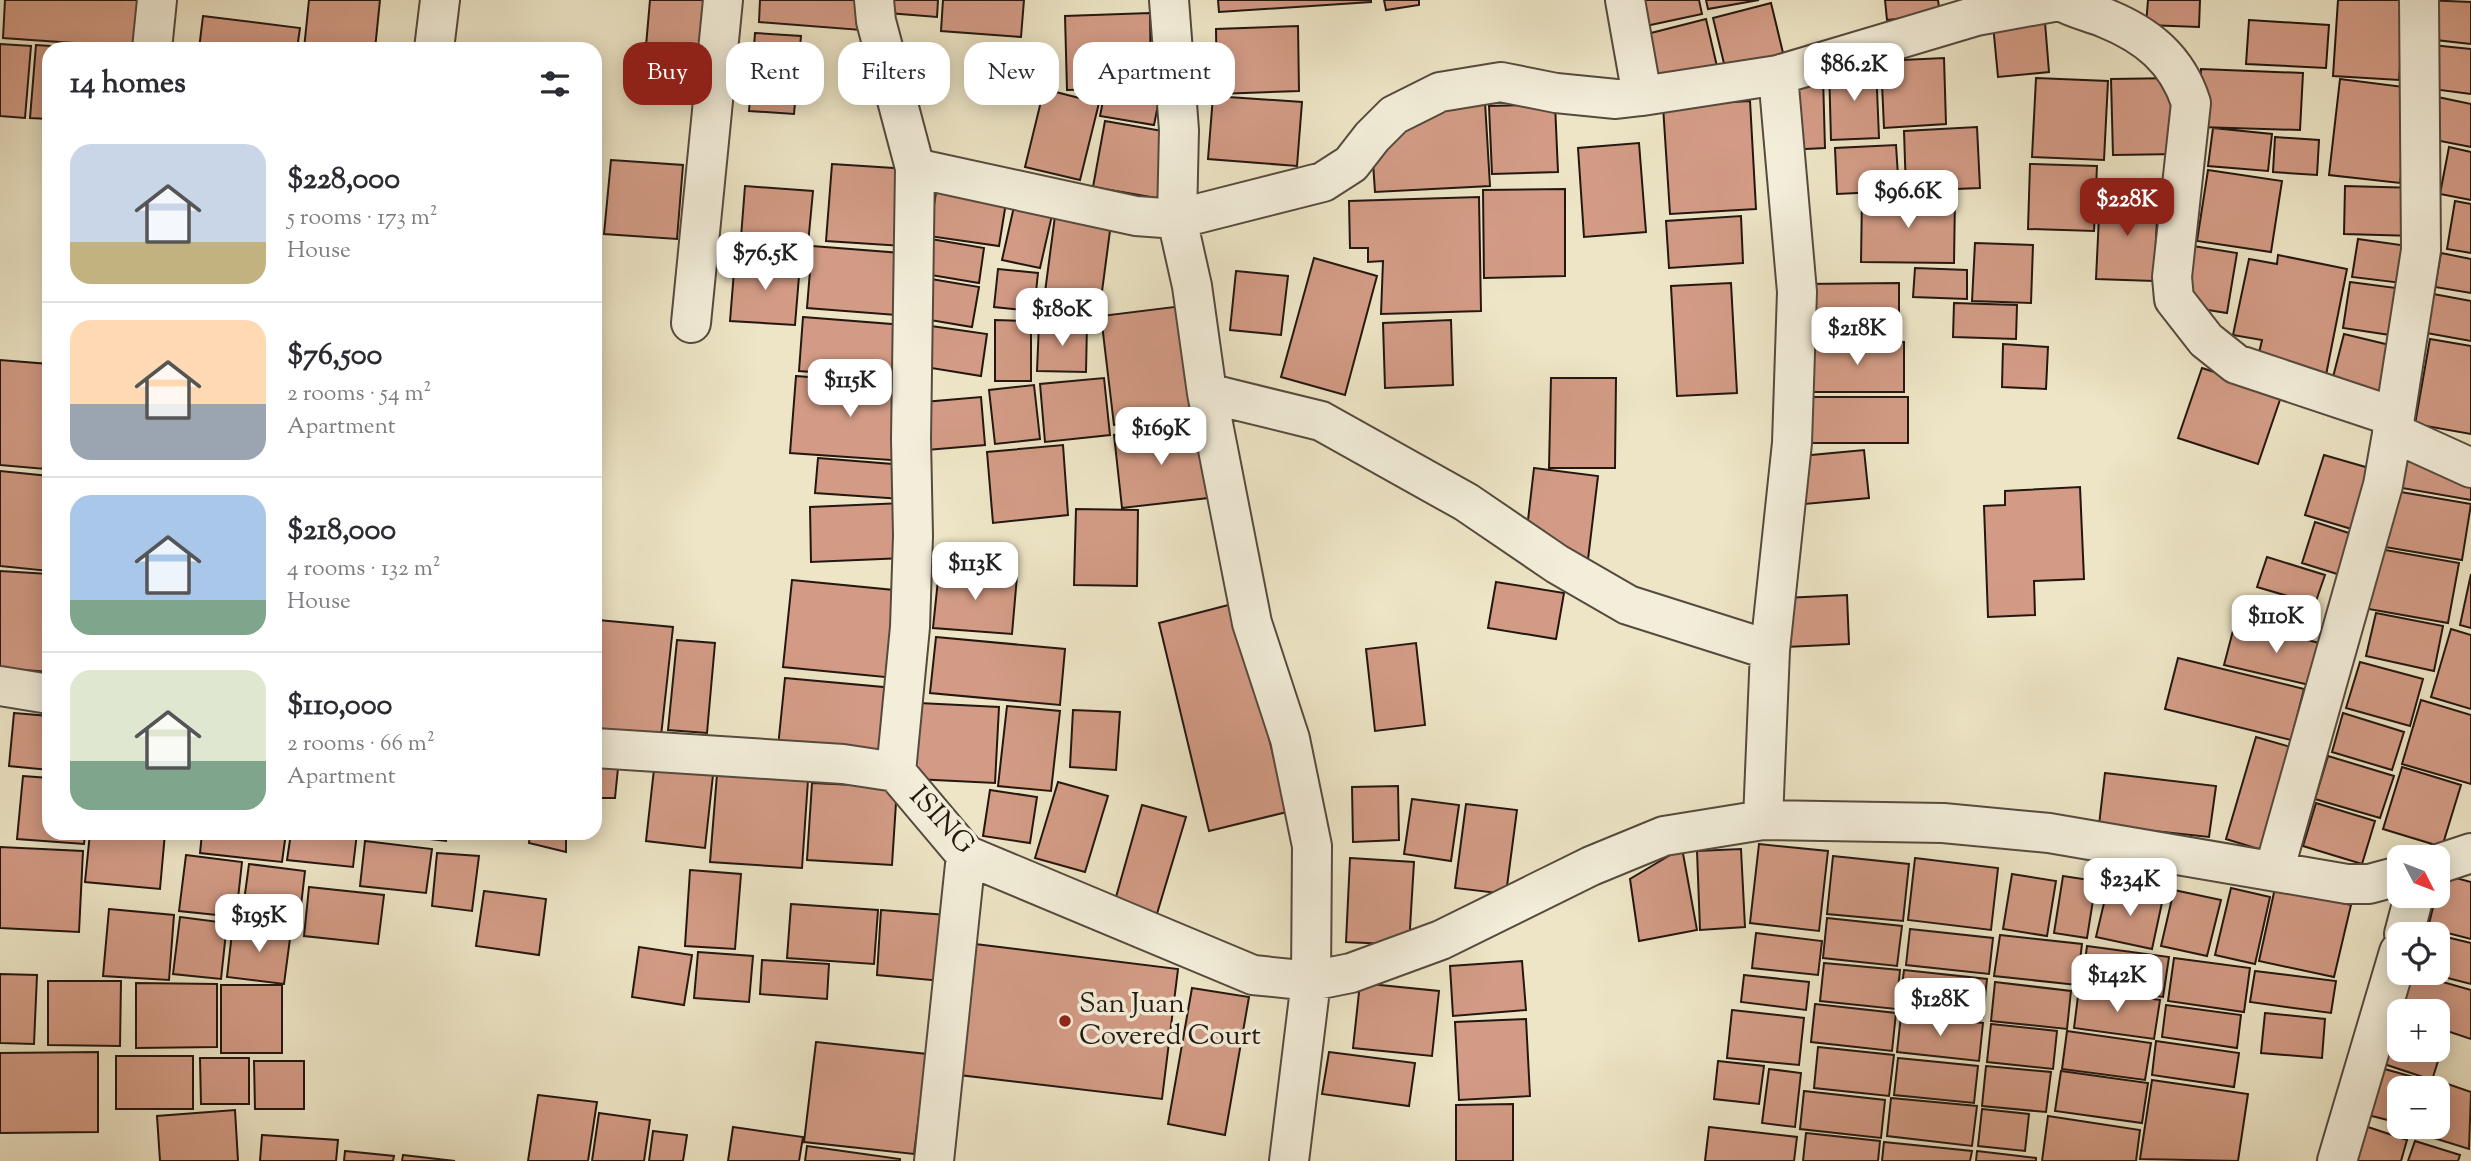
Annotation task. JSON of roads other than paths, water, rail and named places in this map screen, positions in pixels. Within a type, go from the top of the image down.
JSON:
[{"type":"street","points":[[153,42],[157,0]]},
{"type":"street","points":[[435,42],[440,0]]},
{"type":"street","points":[[691,323],[723,0]]},
{"type":"street","points":[[874,0],[876,21],[915,168],[910,628],[896,772]]},
{"type":"street","points":[[1169,0],[1179,130],[1177,219],[1192,286],[1207,393],[1252,622],[1290,739],[1312,846],[1311,981],[1289,1161]]},
{"type":"street","points":[[1625,0],[1642,96]]},
{"type":"street","points":[[2274,871],[2383,485],[2394,424],[2421,250],[2419,0]]},
{"type":"street","points":[[915,168],[1136,216],[1177,219],[1323,182],[1351,164],[1394,115],[1440,92],[1501,82],[1556,93],[1616,99],[1642,96],[1778,75],[1976,16],[2059,1],[2108,19],[2164,52],[2183,78],[2191,103],[2172,277],[2174,299],[2206,340],[2236,364],[2394,424],[2471,468]]},
{"type":"street","points":[[1763,820],[1770,650],[1792,443],[1797,292],[1778,75]]},
{"type":"street","points":[[1207,393],[1321,421],[1466,502],[1557,564],[1628,605],[1770,650]]},
{"type":"street","points":[[0,686],[42,693]]},
{"type":"street","name":"ISING","points":[[602,748],[843,764],[896,772],[966,855],[1253,975],[1311,981],[1351,973],[1441,940],[1591,866],[1664,836],[1763,820],[1943,823],[2049,833],[2347,884],[2369,884],[2387,879]]},
{"type":"street","points":[[2450,860],[2471,853]]},
{"type":"street","points":[[934,1161],[966,855]]},
{"type":"street","points":[[2337,1161],[2389,985]]},
{"type":"place","name":"San Juan Covered Court","points":[[1065,1021]]}]
